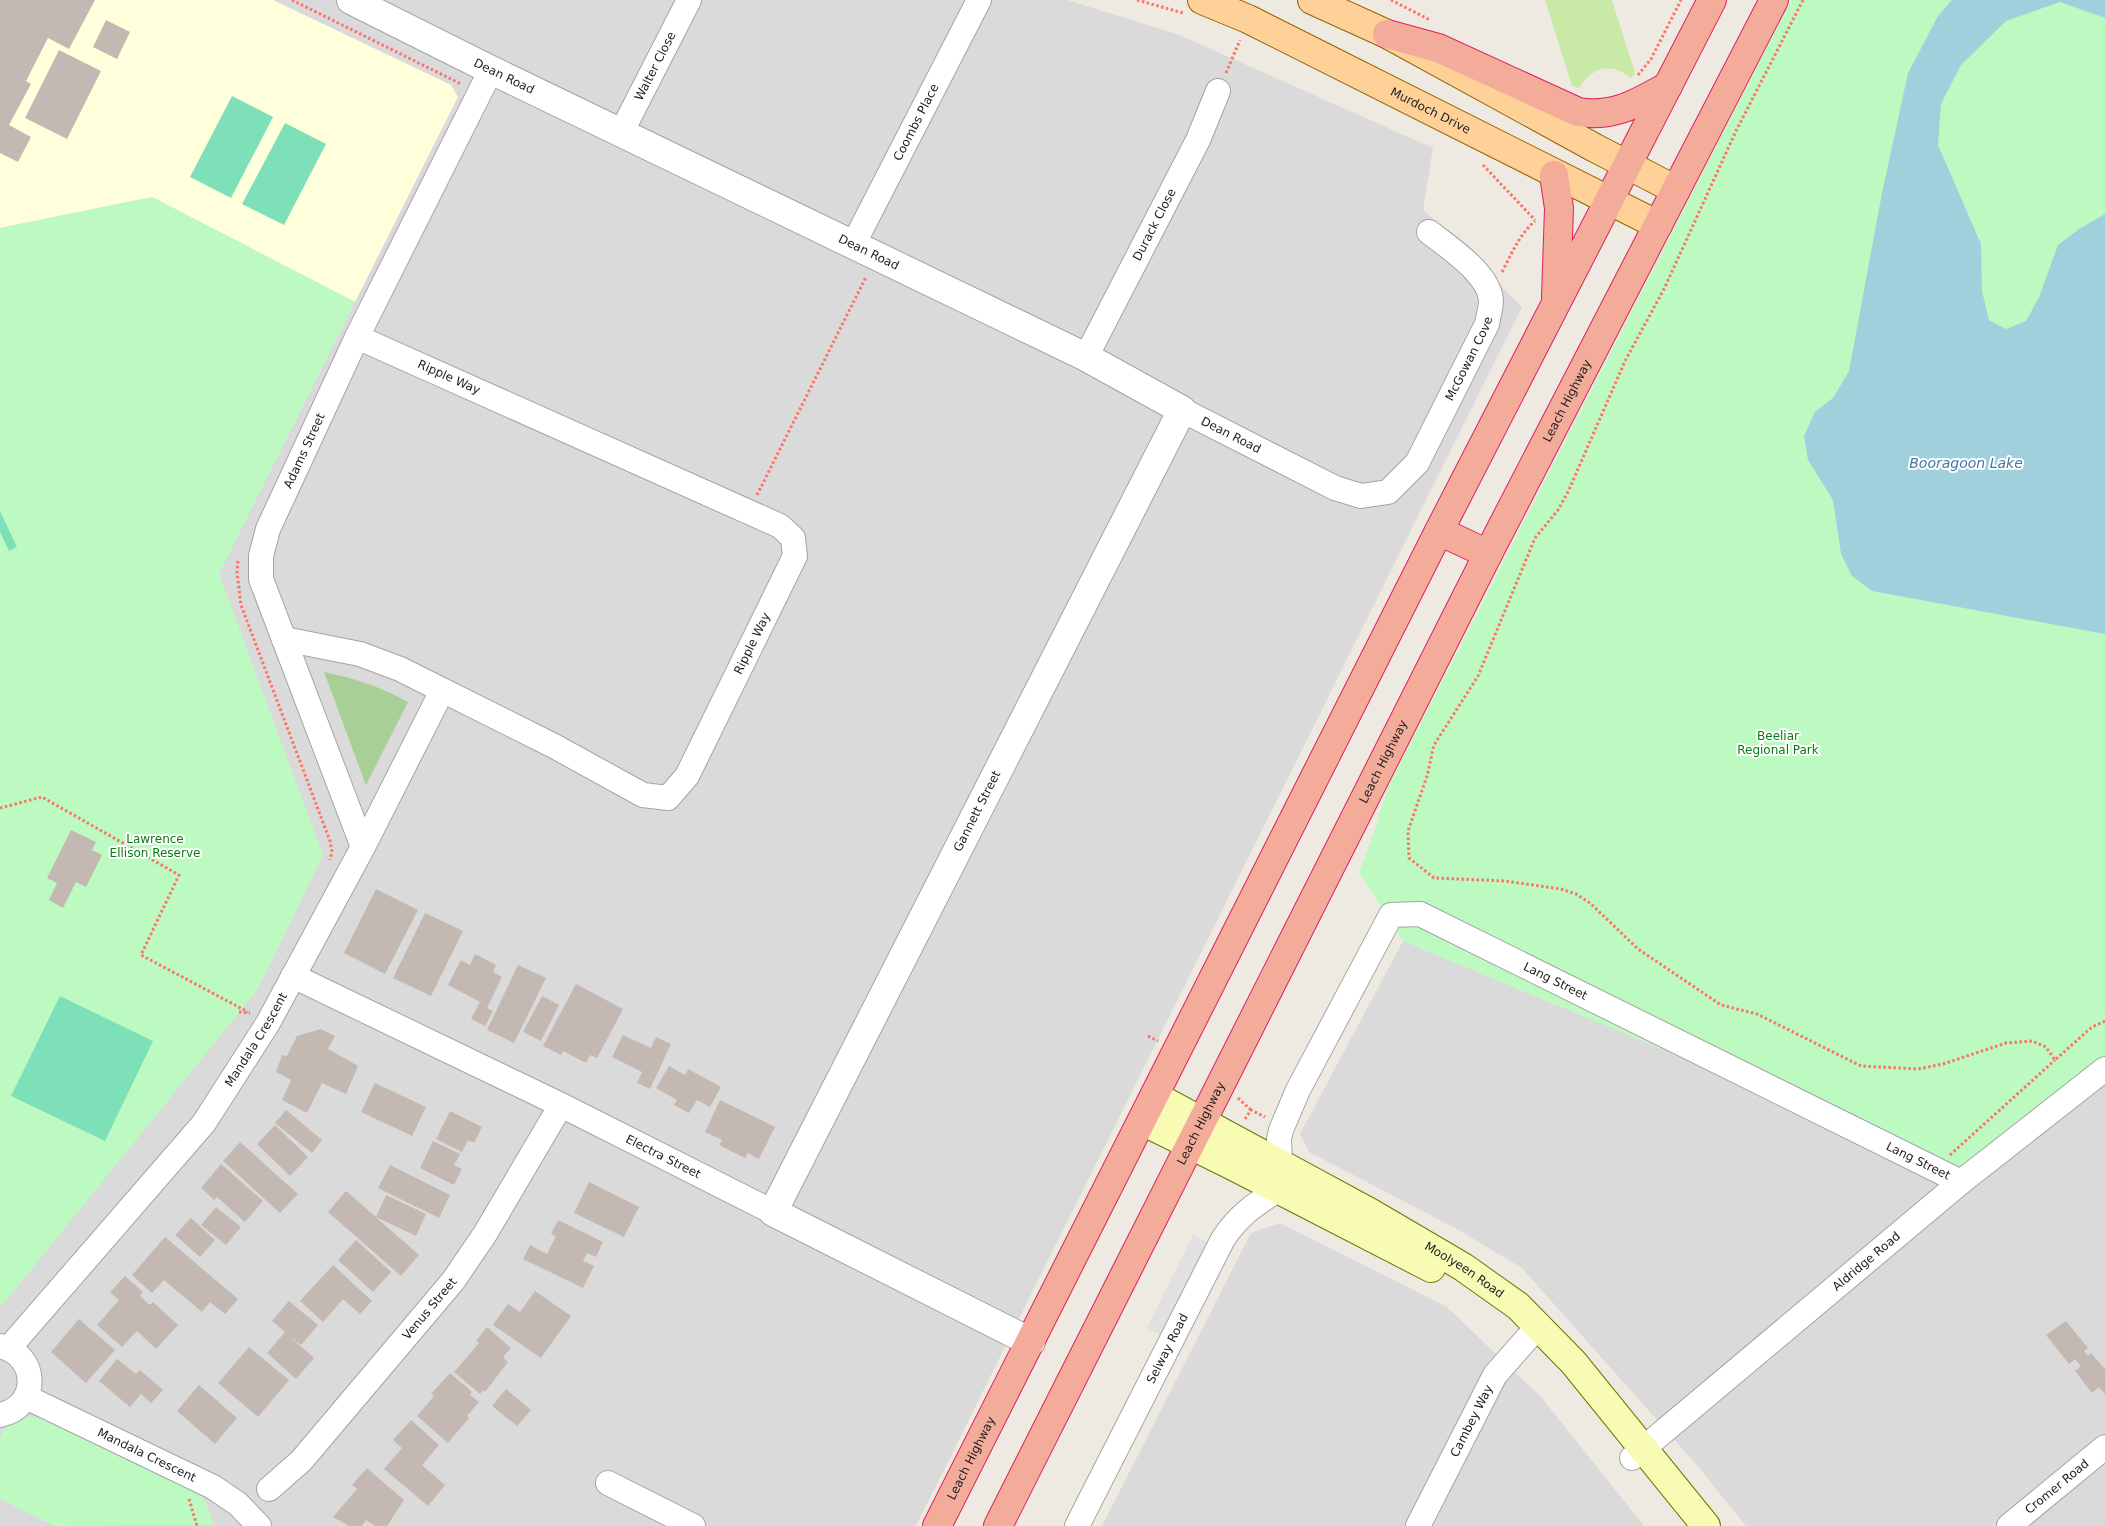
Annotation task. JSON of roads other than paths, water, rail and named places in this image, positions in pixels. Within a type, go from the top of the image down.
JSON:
[{"type":"highway","name":"Leach Highway","points":[[937,1526],[1439,531],[1712,0]]},
{"type":"highway","name":"Leach Highway","points":[[998,1526],[1488,554],[1774,0]]},
{"type":"highway","points":[[1387,34],[1438,48],[1578,112],[1598,114],[1625,109],[1668,86]]},
{"type":"highway","points":[[1554,175],[1559,208],[1555,306]]},
{"type":"highway","points":[[1439,531],[1488,554]]},
{"type":"main road","name":"Murdoch Drive","points":[[1202,0],[1266,28],[1658,226]]},
{"type":"main road","points":[[1312,0],[1387,34],[1676,190]]},
{"type":"main road","name":"Moolyeen Road","points":[[1155,1096],[1280,1162],[1463,1267],[1498,1290],[1533,1330],[1556,1364],[1706,1526]]},
{"type":"main road","name":"Moolyeen Road","points":[[1142,1122],[1430,1267],[1533,1330]]},
{"type":"main road","name":"Moolyeen Road","points":[[1638,1453],[1686,1526]]},
{"type":"street","name":"Dean Road","points":[[351,0],[491,70],[1086,357],[1182,410],[1335,488],[1361,496],[1388,492]]},
{"type":"street","name":"Walter Close","points":[[621,133],[689,0]]},
{"type":"street","name":"Coombs Place","points":[[853,245],[979,0]]},
{"type":"street","name":"Adams Street","points":[[363,847],[261,579],[261,556],[268,529],[357,336],[491,70]]},
{"type":"street","name":"Durack Close","points":[[1086,357],[1198,140],[1218,91]]},
{"type":"street","name":"McGowan Cove","points":[[1388,492],[1417,463],[1487,324],[1491,300],[1485,282],[1469,264],[1429,232]]},
{"type":"street","name":"Ripple Way","points":[[284,639],[360,654],[400,669],[554,746],[643,796],[668,798],[687,776],[795,556],[792,538],[780,526],[357,336]]},
{"type":"street","name":"Gannett Street","points":[[773,1212],[1182,410]]},
{"type":"street","name":"Mandala Crescent","points":[[252,1524],[238,1504],[213,1487],[26,1397],[30,1384],[29,1372],[21,1356],[5,1347],[204,1124],[258,1015],[293,976],[363,847],[442,691]]},
{"type":"street","name":"Lang Street","points":[[1280,1162],[1279,1139],[1281,1130],[1298,1090],[1391,915],[1420,914],[1961,1182]]},
{"type":"street","name":"Electra Street","points":[[293,976],[561,1105],[1031,1342]]},
{"type":"street","name":"Aldridge Road","points":[[1638,1453],[1961,1182],[2105,1069]]},
{"type":"street","name":"Venus Street","points":[[269,1489],[300,1460],[453,1282],[485,1234],[561,1105]]},
{"type":"street","name":"Selway Road","points":[[1077,1526],[1223,1240],[1238,1218],[1250,1207],[1278,1190]]},
{"type":"street","name":"Cambey Way","points":[[1418,1526],[1495,1375],[1533,1330]]},
{"type":"street","points":[[0,1415],[18,1407],[26,1397]]},
{"type":"street","name":"Cromer Road","points":[[2009,1526],[2105,1447]]},
{"type":"street","points":[[608,1483],[693,1526]]},
{"type":"water","name":"Booragoon Lake","points":[[1952,0],[2105,0],[2105,18],[2060,2],[2006,21],[1961,65],[1941,104],[1938,145],[1981,244],[1982,291],[1989,320],[2006,329],[2026,321],[2039,297],[2058,245],[2079,229],[2105,214],[2105,634],[1872,591],[1852,576],[1841,554],[1833,500],[1808,460],[1804,436],[1815,412],[1833,398],[1849,371],[1882,193],[1908,73],[1938,16]]},
{"type":"park label","name":"Beeliar Regional Park","points":[[1778,743]]},
{"type":"park label","name":"Lawrence Ellison Reserve","points":[[155,846]]}]
